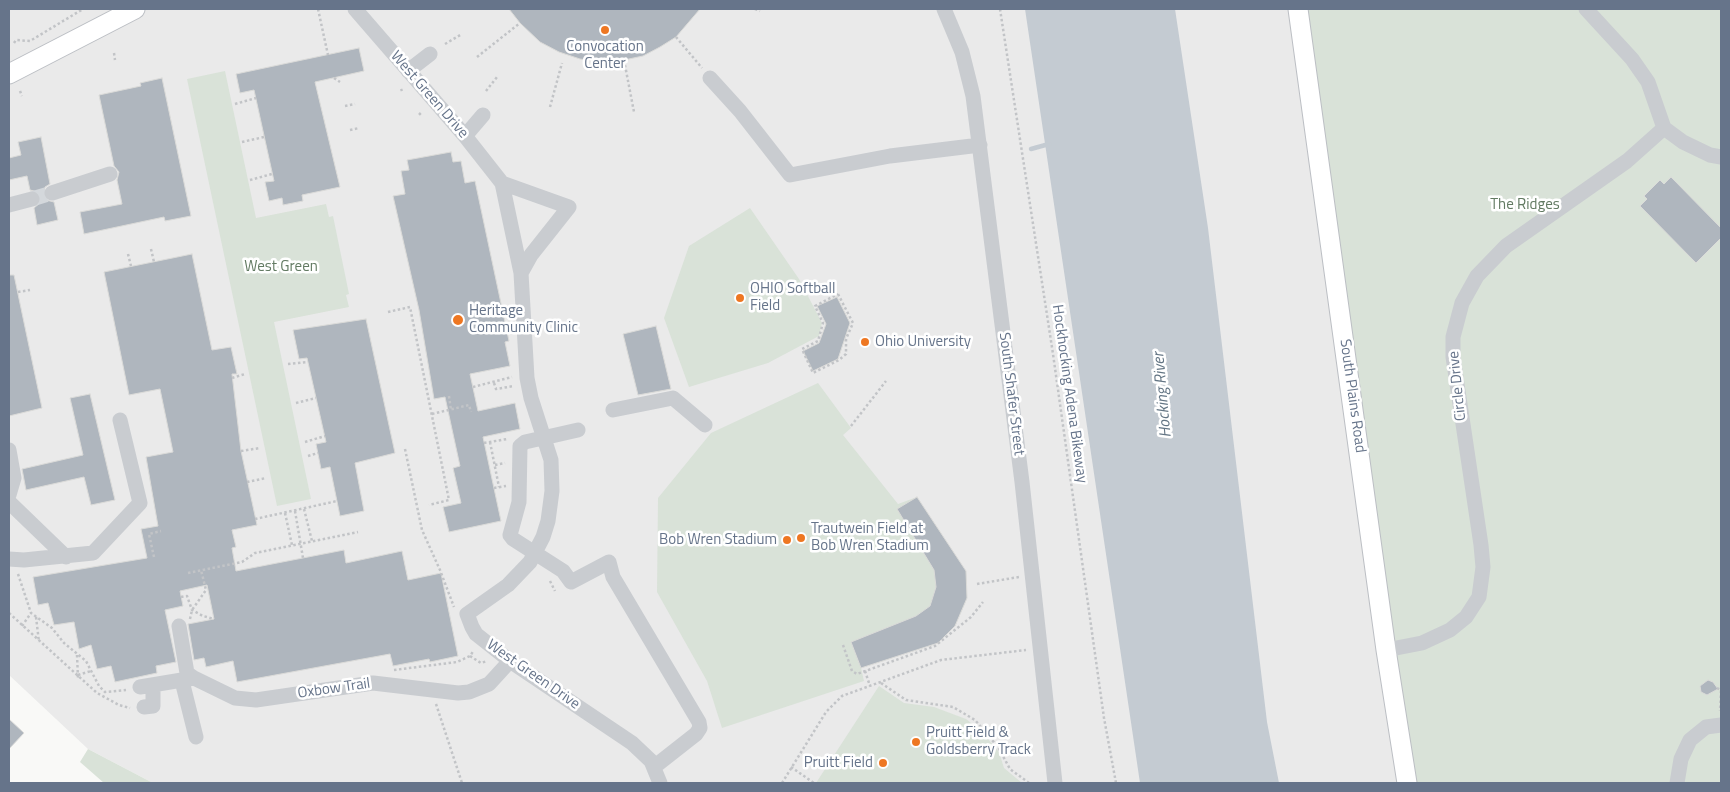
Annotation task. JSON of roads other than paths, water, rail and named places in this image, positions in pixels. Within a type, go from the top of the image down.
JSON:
[{"type":"main road","points":[[9,72],[135,9]]},
{"type":"main road","name":"South Plains Road","points":[[1298,9],[1406,783]]},
{"type":"street","name":"West Green Drive","points":[[355,9],[465,136],[502,183],[521,273],[527,378],[531,398],[551,460],[552,491],[548,521],[530,562],[508,585],[467,614],[476,634],[510,661],[632,743],[654,767],[660,783]]},
{"type":"street","name":"South Shafer Street","points":[[944,9],[962,52],[973,96],[1022,482],[1055,783]]},
{"type":"street","points":[[1586,9],[1632,59],[1648,82],[1664,128],[1683,142],[1710,155],[1721,157]]},
{"type":"street","points":[[408,71],[430,54]]},
{"type":"street","points":[[710,78],[740,111],[790,175],[890,156],[980,145]]},
{"type":"street","points":[[465,136],[483,115]]},
{"type":"street","name":"Circle Drive","points":[[1386,650],[1422,643],[1450,630],[1466,617],[1479,597],[1483,567],[1481,545],[1453,357],[1453,337],[1462,303],[1477,276],[1506,246],[1628,161],[1664,128]]},
{"type":"street","points":[[52,193],[110,174]]},
{"type":"street","points":[[502,183],[569,207],[531,255],[521,273]]},
{"type":"street","points":[[9,206],[32,199]]},
{"type":"street","points":[[612,410],[674,398],[705,425]]},
{"type":"street","points":[[9,559],[90,555],[97,551],[140,503],[120,420]]},
{"type":"street","points":[[578,430],[525,442],[520,446],[519,502],[510,531],[513,539],[563,571],[571,582],[609,562],[613,577],[686,699],[700,728],[654,767]]},
{"type":"street","points":[[9,450],[14,478],[9,496]]},
{"type":"street","points":[[9,502],[66,557]]},
{"type":"street","points":[[179,626],[196,737]]},
{"type":"street","name":"Oxbow Trail","points":[[188,680],[235,698],[256,700],[373,683],[458,692],[480,688],[497,678],[510,661]]},
{"type":"street","points":[[144,707],[153,706],[147,686],[188,680]]},
{"type":"street","points":[[1677,783],[1681,759],[1690,740],[1706,727],[1721,725]]},
{"type":"water","name":"Hocking River","points":[[1025,9],[1175,9],[1208,228],[1267,722],[1279,783],[1140,783]]},
{"type":"waterway","points":[[1031,149],[1049,144]]},
{"type":"tunnel","points":[[32,199],[52,193]]},
{"type":"place","name":"Convocation Center","points":[[605,30]]},
{"type":"place","name":"OHIO Softball Field","points":[[740,298]]},
{"type":"place","name":"Heritage Community Clinic","points":[[458,320]]},
{"type":"place","name":"Ohio University","points":[[865,342]]},
{"type":"place","name":"Trautwein Field at Bob Wren Stadium","points":[[801,538]]},
{"type":"place","name":"Bob Wren Stadium","points":[[787,540]]},
{"type":"place","name":"Pruitt Field & Goldsberry Track","points":[[916,742]]},
{"type":"place","name":"Pruitt Field","points":[[883,763]]},
{"type":"park label","name":"The Ridges","points":[[1525,205]]},
{"type":"park label","name":"West Green","points":[[281,267]]}]
